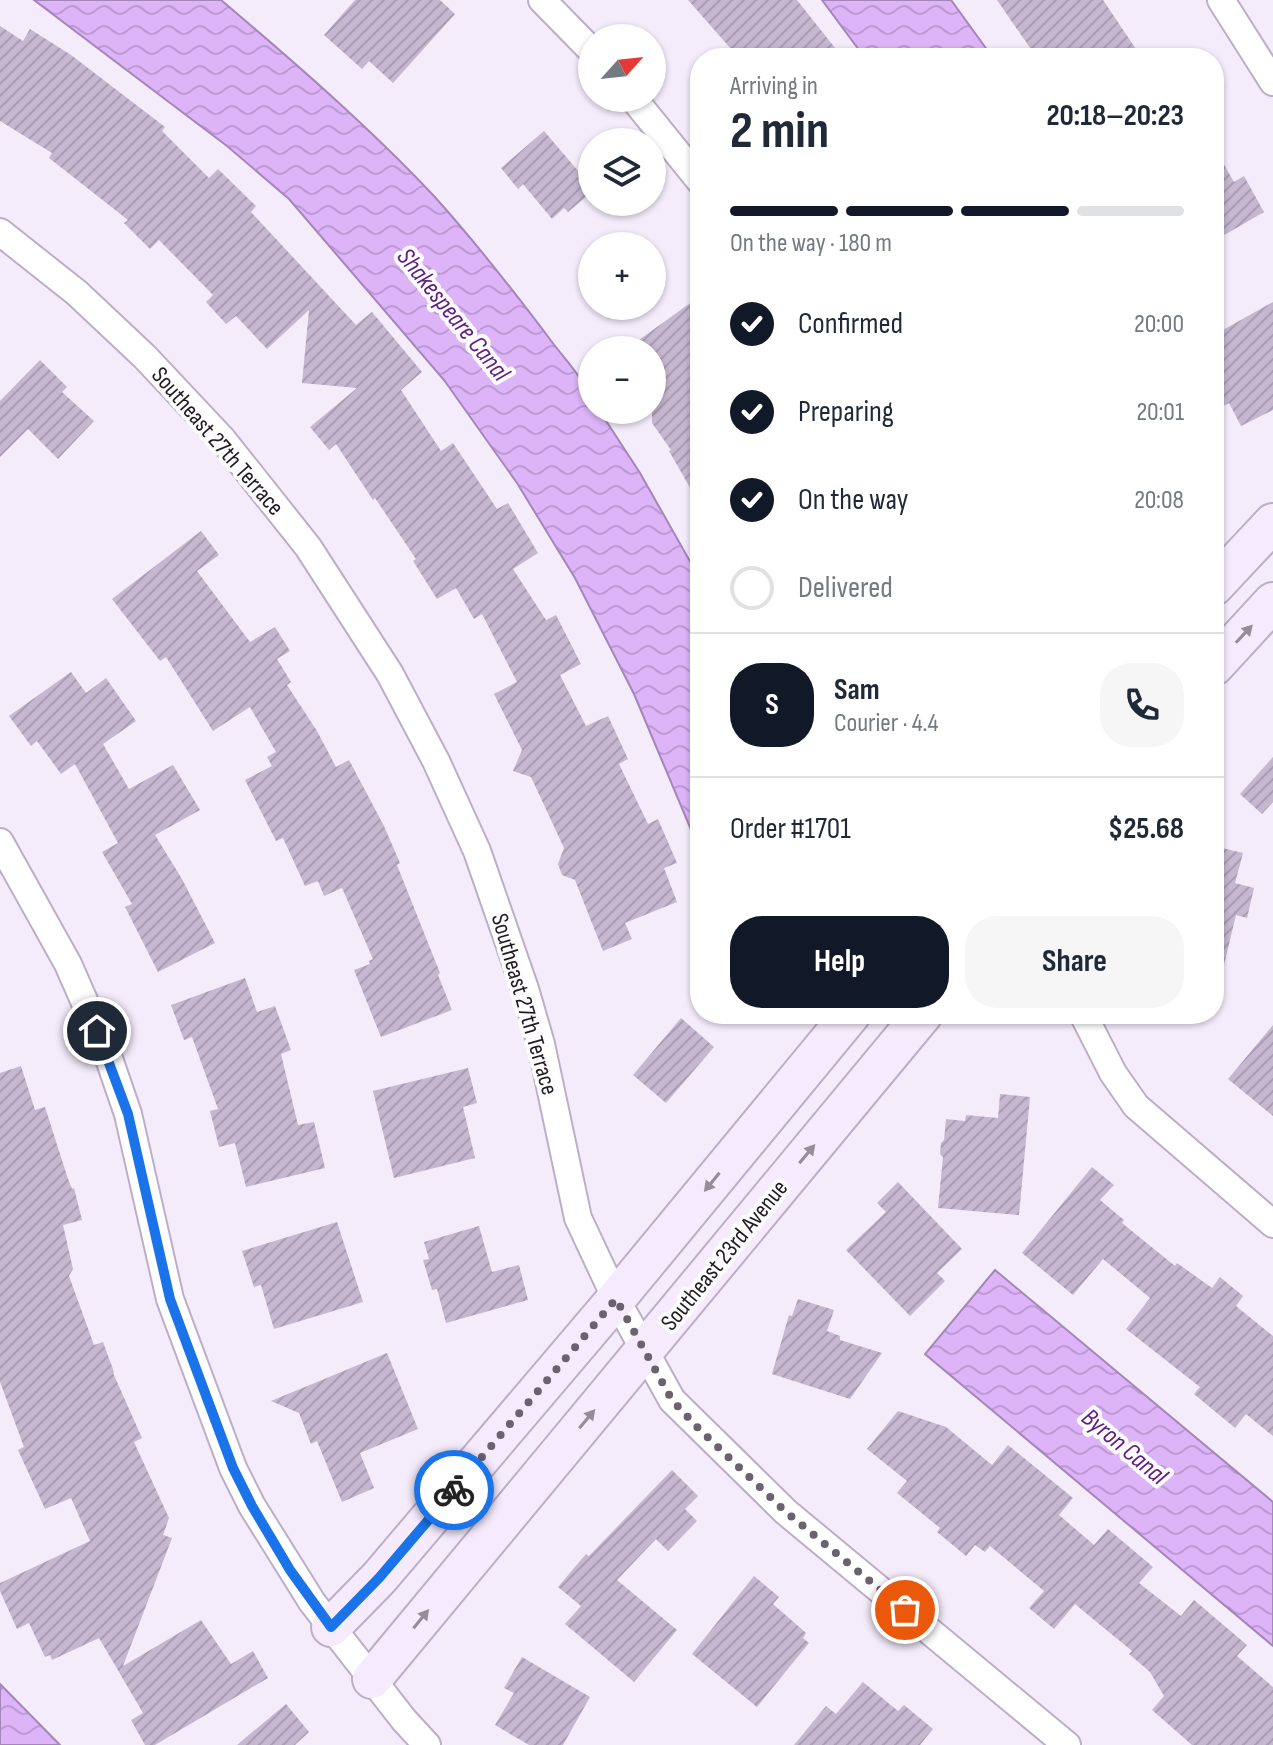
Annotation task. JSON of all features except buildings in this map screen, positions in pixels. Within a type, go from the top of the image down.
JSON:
[{"type":"street","points":[[542,0],[578,37]]},
{"type":"street","points":[[1221,0],[1273,82]]},
{"type":"street","points":[[644,112],[690,169]]},
{"type":"street","name":"Southeast 27th Terrace","points":[[0,232],[77,293],[145,357],[223,440],[308,547],[390,674],[436,761],[477,851],[525,989],[541,1044],[578,1218],[616,1299],[672,1400],[786,1512],[1067,1745]]},
{"type":"street","points":[[1224,575],[1273,523]]},
{"type":"street","points":[[1224,655],[1273,602]]},
{"type":"street","points":[[0,842],[68,964],[107,1053],[128,1114],[170,1299],[233,1468],[290,1570],[331,1627],[427,1745]]},
{"type":"street","points":[[331,1627],[379,1578],[616,1299],[843,1024]]},
{"type":"street","name":"Southeast 23rd Avenue","points":[[372,1679],[915,1024]]},
{"type":"street","points":[[1088,1024],[1113,1073],[1136,1106],[1273,1224]]},
{"type":"water","name":"Shakespeare Canal","points":[[34,0],[221,0],[330,94],[408,169],[507,283],[578,375],[578,424],[608,424],[690,561],[690,827],[634,694],[575,578],[517,483],[444,380],[289,199],[227,146]]},
{"type":"water","points":[[822,0],[951,0],[986,48],[858,48]]},
{"type":"water","name":"Byron Canal","points":[[995,1270],[1273,1502],[1273,1646],[925,1354]]},
{"type":"water","points":[[0,1684],[60,1745],[0,1745]]},
{"type":"way so far","points":[[454,1490],[616,1299],[672,1400],[786,1512],[905,1610]]},
{"type":"route","points":[[97,1031],[128,1114],[170,1299],[233,1468],[290,1570],[331,1627],[379,1578],[454,1490]]}]
